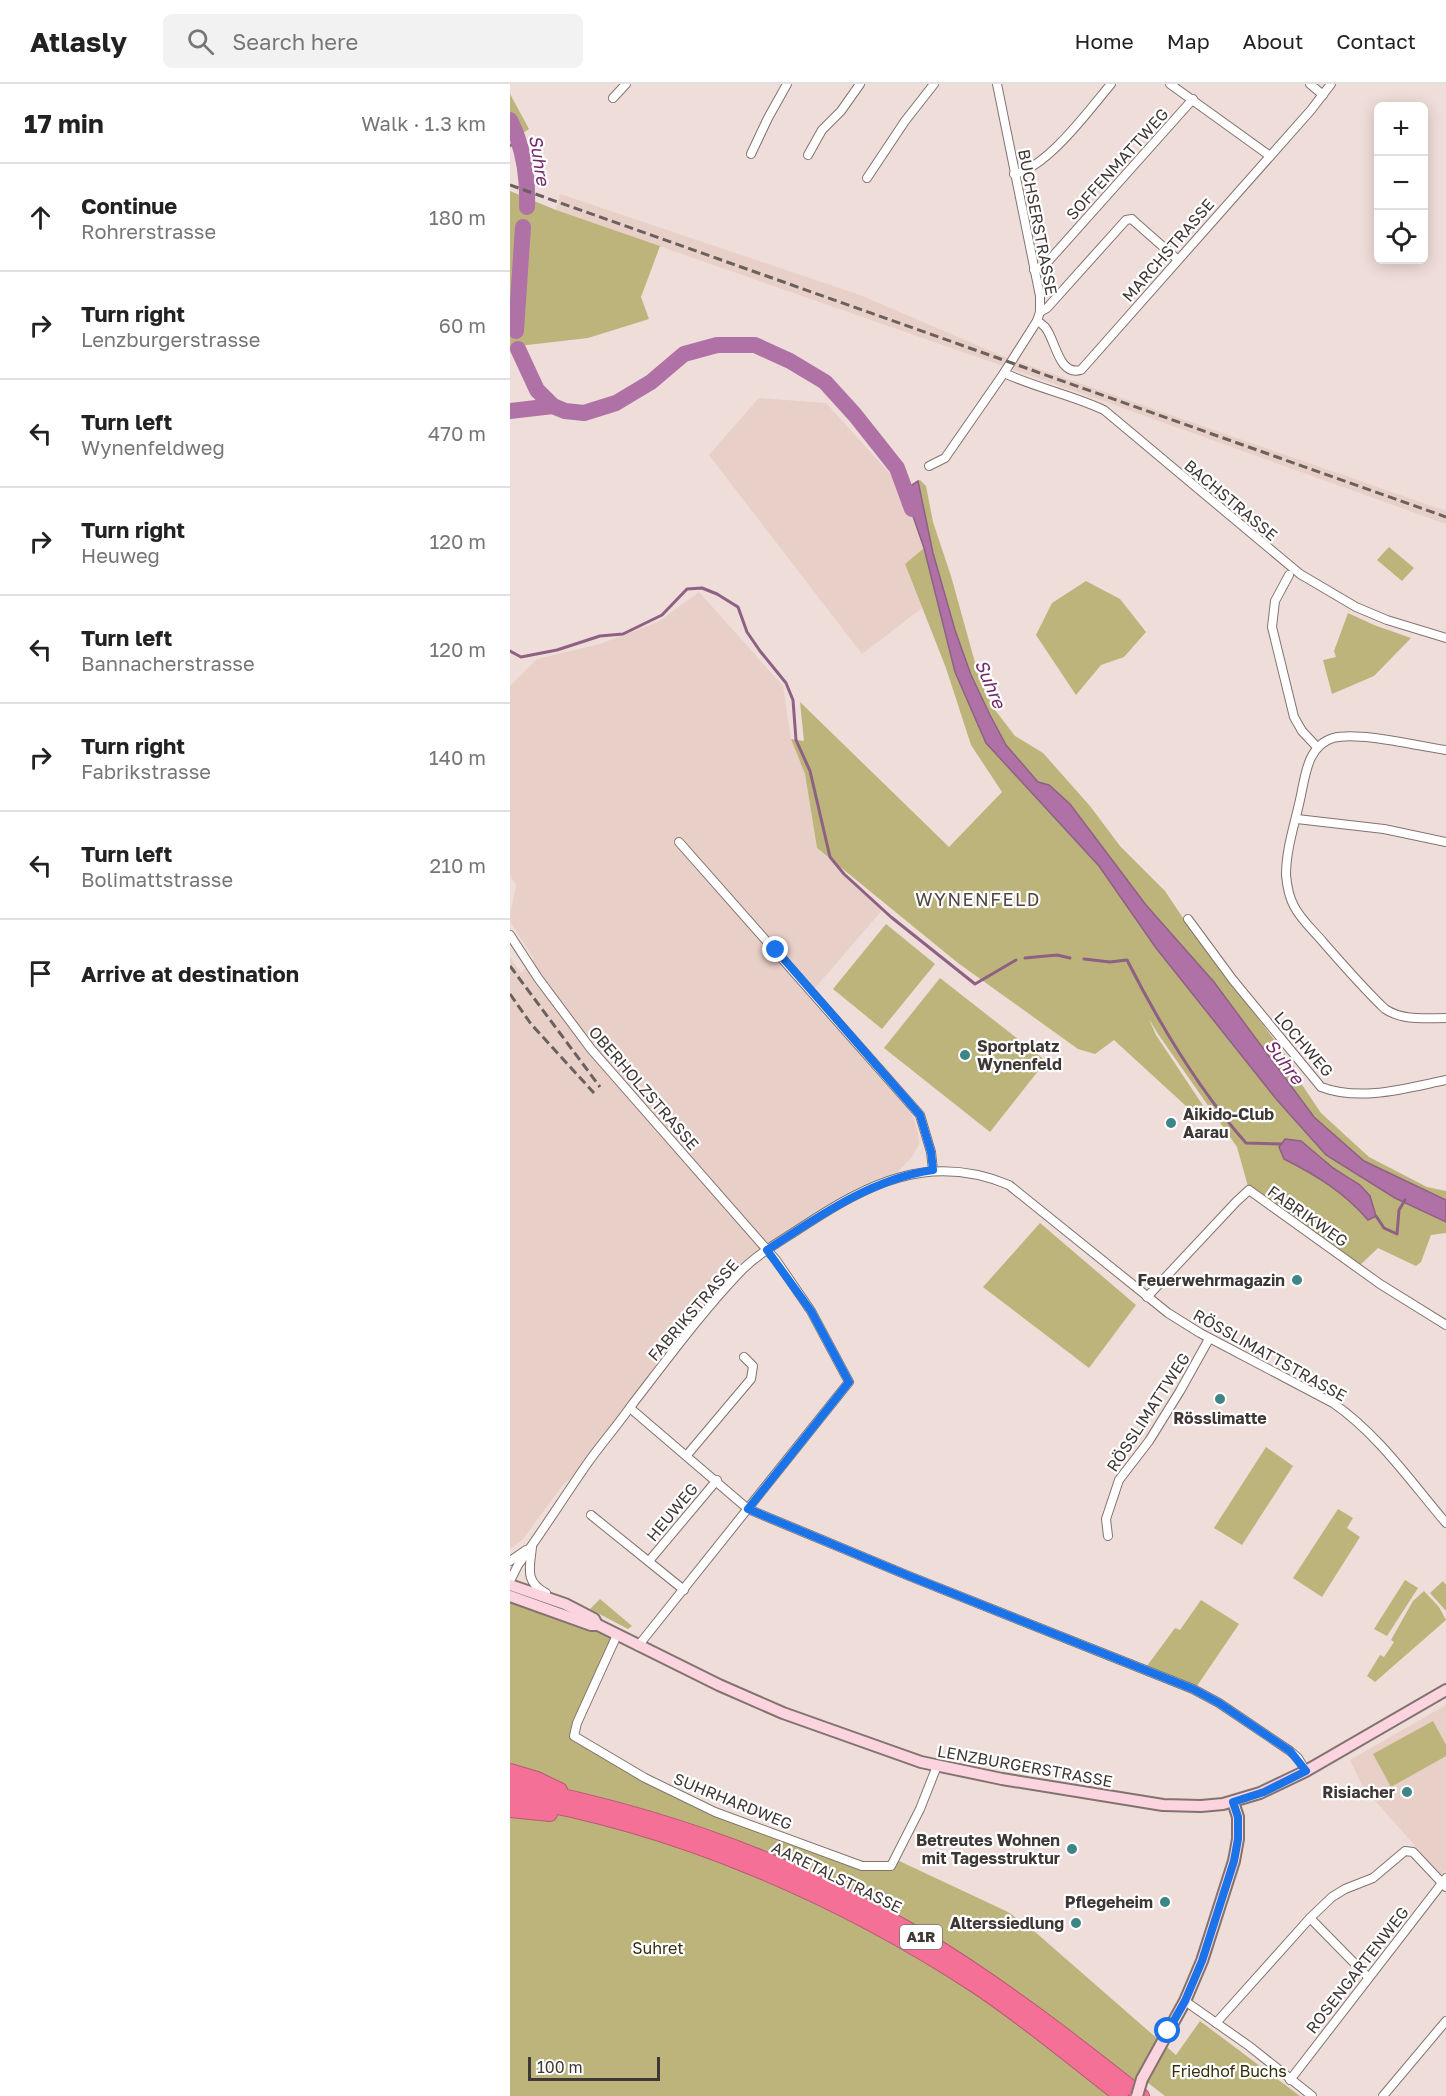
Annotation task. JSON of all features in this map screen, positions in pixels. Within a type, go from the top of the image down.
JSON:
[{"type":"highway","points":[[510,1771],[537,1779],[584,1800]]},
{"type":"highway","name":"AARETALSTRASSE","points":[[510,1785],[584,1800],[656,1820],[709,1838],[781,1865],[863,1905],[929,1942],[978,1974],[1038,2016],[1142,2096]]},
{"type":"highway","name":"AARETALSTRASSE","points":[[510,1798],[620,1823],[764,1872],[840,1907],[880,1928],[977,1987],[1037,2030],[1121,2096]]},
{"type":"highway","points":[[510,1810],[620,1823]]},
{"type":"main road","name":"LENZBURGERSTRASSE","points":[[510,1583],[565,1604],[594,1619],[598,1625]]},
{"type":"main road","name":"LENZBURGERSTRASSE","points":[[510,1596],[591,1625],[598,1625],[783,1713],[937,1766],[1163,1805],[1201,1806],[1233,1802],[1264,1792],[1306,1771],[1446,1690]]},
{"type":"main road","points":[[1137,2096],[1142,2079],[1185,2001],[1202,1961],[1234,1861],[1238,1839],[1238,1817],[1233,1802]]},
{"type":"street","points":[[613,98],[626,84]]},
{"type":"street","points":[[751,154],[787,84]]},
{"type":"street","points":[[808,155],[822,130],[841,111],[860,84]]},
{"type":"street","points":[[867,178],[905,121],[934,84]]},
{"type":"street","name":"BUCHSERSTRASSE","points":[[929,466],[945,458],[1004,373],[1037,321],[1040,312],[1040,296],[997,84]]},
{"type":"street","points":[[1014,174],[1034,167],[1061,141],[1111,84]]},
{"type":"street","points":[[1170,84],[1270,156]]},
{"type":"street","points":[[1310,84],[1323,95]]},
{"type":"street","name":"MARCHSTRASSE","points":[[1037,321],[1045,326],[1056,351],[1069,369],[1074,372],[1081,370],[1331,84]]},
{"type":"street","name":"SOFFENMATTWEG","points":[[1034,270],[1044,266],[1193,99]]},
{"type":"street","points":[[1040,312],[1047,308],[1126,220],[1132,219],[1177,259]]},
{"type":"street","name":"BACHSTRASSE","points":[[1004,373],[1104,410],[1293,569],[1333,594],[1387,620],[1446,638]]},
{"type":"street","points":[[1289,575],[1275,601],[1272,627],[1294,717],[1302,731],[1317,747]]},
{"type":"street","points":[[1446,750],[1382,739],[1348,736],[1334,738],[1317,747],[1308,764],[1297,819],[1287,851],[1286,876],[1288,891],[1300,917],[1385,1009],[1393,1015],[1403,1017],[1446,1018]]},
{"type":"street","points":[[1297,819],[1384,829],[1446,842]]},
{"type":"street","points":[[680,842],[920,1115],[931,1152],[933,1170]]},
{"type":"street","name":"LOCHWEG","points":[[1188,919],[1233,980],[1322,1088],[1340,1093],[1388,1092],[1446,1080]]},
{"type":"street","name":"OBERHOLZSTRASSE","points":[[510,935],[538,978],[591,1049],[767,1250],[811,1311],[849,1382],[748,1509]]},
{"type":"street","name":"FABRIKSTRASSE","points":[[510,1583],[532,1545],[587,1463],[702,1315],[741,1271],[767,1250],[822,1214],[891,1179],[933,1170],[968,1172],[1009,1185],[1147,1297]]},
{"type":"street","name":"FABRIKWEG","points":[[1147,1297],[1249,1190],[1380,1284],[1446,1325]]},
{"type":"street","name":"RÖSSLIMATTSTRASSE","points":[[1147,1297],[1209,1338],[1307,1388],[1343,1410],[1381,1446],[1446,1523]]},
{"type":"street","name":"RÖSSLIMATTWEG","points":[[1108,1536],[1106,1519],[1119,1480],[1149,1441],[1209,1338]]},
{"type":"street","points":[[687,1455],[751,1379],[753,1366],[744,1357]]},
{"type":"street","points":[[630,1408],[717,1480],[748,1509],[1193,1689],[1219,1703],[1290,1751],[1306,1771]]},
{"type":"street","name":"HEUWEG","points":[[649,1562],[717,1480]]},
{"type":"street","points":[[638,1646],[748,1509]]},
{"type":"street","name":"HEUWEG","points":[[591,1515],[684,1590]]},
{"type":"street","points":[[532,1545],[530,1567],[533,1584],[565,1604]]},
{"type":"street","name":"FABRIKSTRASSE","points":[[510,1561],[532,1545]]},
{"type":"street","name":"SUHRHARDWEG","points":[[617,1635],[574,1736],[645,1778],[715,1812],[862,1866],[891,1866],[920,1809],[937,1766]]},
{"type":"street","points":[[1215,2023],[1310,1918],[1332,1897],[1373,1878],[1405,1851],[1413,1852],[1445,1883]]},
{"type":"street","name":"ROSENGARTENWEG","points":[[1290,2080],[1368,1977],[1445,1883]]},
{"type":"street","points":[[1310,1918],[1368,1977]]},
{"type":"street","points":[[1185,2001],[1249,2046],[1312,2096]]},
{"type":"street","points":[[1383,2096],[1446,2020]]},
{"type":"shaded area","points":[[560,194],[860,295],[1002,356],[1446,511],[1446,524],[1109,403],[556,210]]},
{"type":"shaded area","points":[[759,398],[826,403],[902,487],[924,548],[905,564],[922,608],[862,654],[709,455]]},
{"type":"shaded area","name":"Suhre","points":[[918,481],[933,553],[955,630],[971,675],[1006,745],[1038,782],[1049,785],[1070,804],[1146,905],[1214,982],[1314,1117],[1364,1161],[1446,1200],[1446,1222],[1395,1198],[1326,1155],[1277,1100],[1156,948],[1099,866],[986,743],[955,672],[924,548],[904,490]]},
{"type":"shaded area","name":"WYNENFELD","points":[[699,592],[783,686],[791,739],[805,774],[817,848],[883,909],[809,995],[906,1103],[914,1119],[919,1144],[912,1157],[891,1179],[859,1194],[741,1271],[587,1463],[562,1486],[523,1539],[510,1549],[510,957],[521,973],[534,959],[511,923],[510,915],[516,885],[510,875],[510,686],[537,659],[600,644],[658,622]]},
{"type":"shaded area","points":[[1285,1139],[1301,1141],[1333,1168],[1360,1185],[1370,1196],[1376,1216],[1368,1220],[1350,1201],[1329,1185],[1284,1159],[1279,1147]]},
{"type":"shaded area","name":"Risiacher","points":[[1446,1705],[1446,1870],[1441,1875],[1363,1787],[1350,1760]]},
{"type":"green space","points":[[510,94],[529,129],[510,142]]},
{"type":"green space","points":[[510,191],[556,210],[660,246],[641,297],[649,319],[588,338],[510,347]]},
{"type":"green space","points":[[920,480],[926,486],[933,522],[951,576],[979,677],[992,706],[1015,736],[1043,753],[1090,806],[1120,846],[1165,891],[1297,1070],[1294,1073],[1321,1113],[1369,1157],[1427,1187],[1446,1191],[1446,1200],[1364,1161],[1314,1117],[1214,982],[1146,905],[1049,785],[1038,782],[1006,745],[971,675],[955,630],[933,553],[918,481]]},
{"type":"green space","points":[[1389,547],[1414,568],[1402,581],[1377,560]]},
{"type":"green space","points":[[924,548],[955,672],[986,743],[1099,866],[1156,948],[1277,1100],[1326,1155],[1395,1198],[1446,1222],[1446,1233],[1431,1235],[1421,1262],[1416,1266],[1378,1248],[1358,1267],[1249,1190],[1237,1147],[1149,1019],[1156,1035],[1206,1110],[1198,1117],[1114,1040],[1095,1054],[1078,1049],[958,963],[817,848],[805,774],[791,739],[804,741],[800,702],[949,847],[1002,792],[971,745],[946,668],[905,564]],"holes":[[[1284,1159],[1340,1172],[1360,1188],[1376,1216],[1368,1220],[1329,1185]]]},
{"type":"green space","points":[[1086,581],[1120,599],[1146,632],[1124,657],[1101,665],[1076,695],[1036,635],[1052,603]]},
{"type":"green space","points":[[1348,613],[1411,638],[1374,676],[1332,694],[1323,660],[1336,657],[1334,651]]},
{"type":"green space","points":[[886,924],[935,964],[882,1029],[833,989]]},
{"type":"green space","name":"Sportplatz Wynenfeld","points":[[940,978],[1046,1061],[990,1132],[884,1048]]},
{"type":"green space","points":[[1040,1223],[1136,1305],[1089,1368],[983,1287]]},
{"type":"green space","points":[[1266,1447],[1293,1466],[1242,1545],[1214,1528]]},
{"type":"green space","points":[[1338,1509],[1353,1518],[1347,1528],[1360,1537],[1322,1597],[1293,1578]]},
{"type":"green space","points":[[1405,1580],[1418,1588],[1387,1636],[1374,1629]]},
{"type":"green space","points":[[1443,1581],[1446,1585],[1446,1611],[1430,1593]]},
{"type":"green space","name":"Suhret","points":[[510,1590],[562,1609],[617,1635],[575,1736],[715,1812],[832,1855],[891,1866],[895,1859],[1008,1912],[1034,1931],[1176,2055],[1200,2021],[1300,2096],[1165,2096],[1143,2079],[1139,2096],[510,2096]]},
{"type":"green space","points":[[1424,1591],[1439,1607],[1446,1620],[1375,1682],[1367,1676],[1380,1655],[1384,1657],[1394,1642],[1391,1640],[1413,1601]]},
{"type":"green space","points":[[600,1599],[632,1626],[628,1629],[590,1609]]},
{"type":"green space","points":[[1201,1600],[1239,1624],[1197,1686],[1147,1666],[1175,1628],[1180,1630]]},
{"type":"green space","points":[[1433,1721],[1446,1745],[1446,1756],[1391,1787],[1373,1754]]},
{"type":"waterway","name":"Suhre","points":[[510,120],[524,162],[527,207]]},
{"type":"waterway","points":[[510,146],[519,138]]},
{"type":"waterway","name":"Suhre","points":[[516,331],[523,227]]},
{"type":"waterway","name":"Suhre","points":[[518,349],[537,390],[553,406],[565,411],[584,413],[616,403],[651,382],[684,354],[717,345],[755,345],[790,361],[825,382],[855,415],[897,468],[912,509]]},
{"type":"waterway","points":[[510,411],[553,406]]},
{"type":"waterway","points":[[510,651],[521,657],[557,650],[600,636],[623,634],[662,615],[687,589],[702,588],[717,594],[738,607],[747,632],[786,683],[793,700],[796,740],[810,771],[830,857],[844,874],[891,917],[975,984],[1016,960]]},
{"type":"waterway","points":[[1025,958],[1057,955],[1070,958]]},
{"type":"waterway","points":[[1084,959],[1110,962],[1127,960],[1181,1056],[1228,1122],[1246,1143],[1281,1144]]},
{"type":"waterway","points":[[1376,1216],[1384,1228],[1397,1234],[1399,1210],[1405,1200]]},
{"type":"railway","points":[[510,185],[1446,517]]},
{"type":"railway","points":[[510,966],[600,1087]]},
{"type":"railway","points":[[510,994],[531,1024],[594,1093]]},
{"type":"place","name":"Sportplatz Wynenfeld","points":[[965,1055]]},
{"type":"place","name":"Aikido-Club Aarau","points":[[1171,1123]]},
{"type":"place","name":"Feuerwehrmagazin","points":[[1297,1280]]},
{"type":"place","name":"Rösslimatte","points":[[1220,1399]]},
{"type":"place","name":"Risiacher","points":[[1407,1792]]},
{"type":"place","name":"Betreutes Wohnen mit Tagesstruktur","points":[[1072,1849]]},
{"type":"place","name":"Pflegeheim","points":[[1165,1902]]},
{"type":"place","name":"Alterssiedlung","points":[[1076,1923]]},
{"type":"district","name":"WYNENFELD","points":[[978,900]]},
{"type":"route","points":[[776,950],[920,1115],[931,1152],[933,1170],[891,1179],[859,1194],[822,1214],[767,1250],[811,1311],[849,1382],[748,1509],[1193,1689],[1219,1703],[1290,1751],[1298,1758],[1306,1771],[1264,1792],[1233,1802],[1238,1817],[1238,1839],[1234,1861],[1202,1961],[1185,2001],[1168,2031]]},
{"type":"park label","name":"Friedhof Buchs","points":[[1229,2071]]}]
